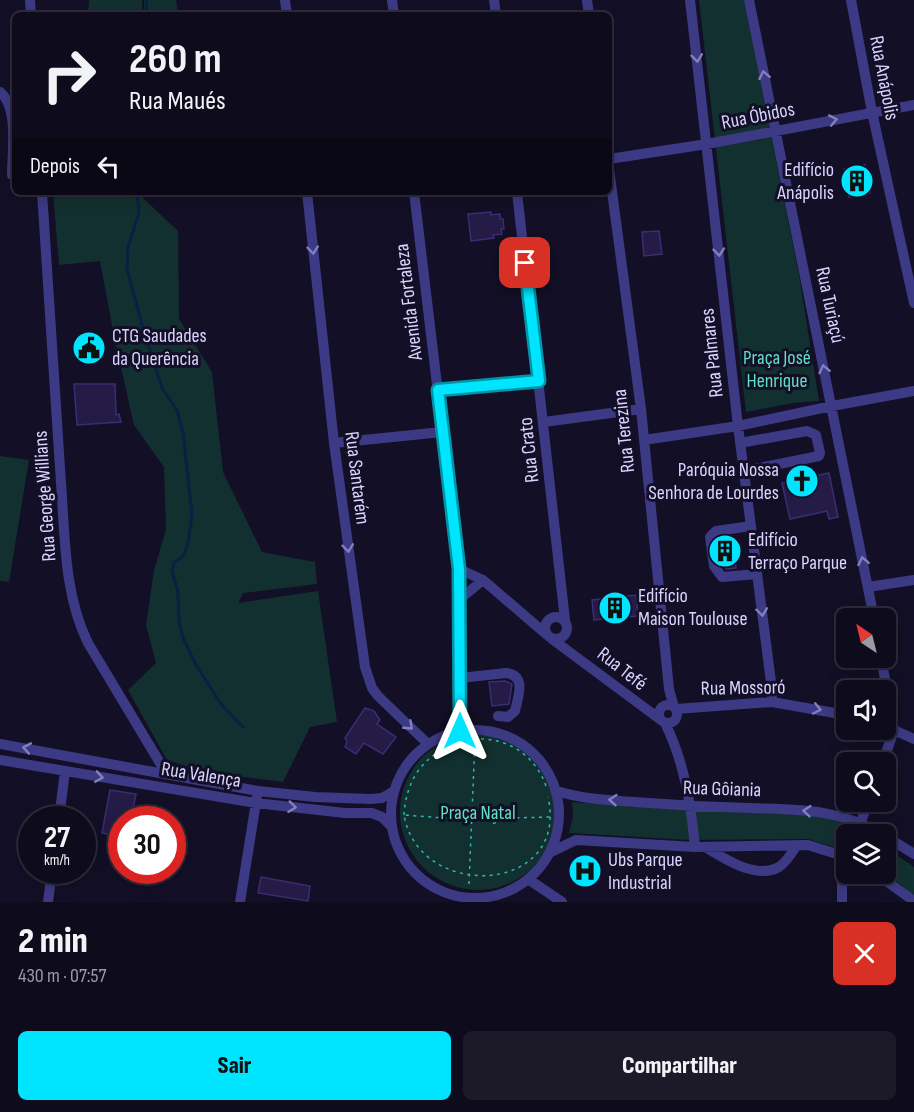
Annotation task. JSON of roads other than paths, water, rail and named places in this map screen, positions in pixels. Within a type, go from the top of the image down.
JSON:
[{"type":"street","name":"Rua Palmares","points":[[690,0],[772,702]]},
{"type":"street","name":"Rua Turiaçú","points":[[749,0],[872,608]]},
{"type":"street","name":"Rua Anápolis","points":[[851,0],[872,112],[914,303]]},
{"type":"street","points":[[0,92],[6,97],[12,111],[12,175]]},
{"type":"street","name":"Rua Óbidos","points":[[612,159],[776,132],[914,105]]},
{"type":"street","name":"Rua Terezina","points":[[612,192],[641,409],[669,689],[668,714],[700,847]]},
{"type":"street","name":"Rua George Willians","points":[[42,195],[60,467],[72,592],[80,627],[88,644],[166,773]]},
{"type":"street","name":"Rua Santarém","points":[[307,195],[334,443],[365,667],[372,688],[378,696],[428,744]]},
{"type":"street","name":"Avenida Fortaleza","points":[[414,195],[459,569],[460,731]]},
{"type":"street","name":"Rua Crato","points":[[517,195],[565,620]]},
{"type":"street","points":[[438,390],[539,381]]},
{"type":"street","points":[[644,440],[738,426],[914,391]]},
{"type":"street","points":[[544,422],[641,409]]},
{"type":"street","points":[[740,443],[807,431],[816,435],[820,453],[819,456],[744,471]]},
{"type":"street","points":[[334,443],[442,432]]},
{"type":"street","points":[[751,526],[716,531],[710,537],[714,566],[722,577],[757,573]]},
{"type":"street","name":"Rua Tefé","points":[[459,569],[483,579],[549,636],[643,708],[668,714]]},
{"type":"street","points":[[460,599],[483,579]]},
{"type":"street","points":[[868,587],[914,580]]},
{"type":"street","points":[[529,618],[549,619],[558,617],[565,620],[568,627],[567,633],[562,638],[549,636],[545,627],[549,619],[562,597]]},
{"type":"street","name":"Rua Tefé","points":[[567,633],[579,658]]},
{"type":"street","points":[[460,678],[506,673],[517,677],[520,684],[515,711],[508,717],[498,716]]},
{"type":"street","name":"Rua Mossoró","points":[[668,714],[772,702],[836,713]]},
{"type":"street","points":[[456,896],[507,897],[540,868],[551,852],[558,832],[560,811],[557,791],[547,768],[530,749],[509,736],[485,730],[460,731],[428,744],[413,757],[394,791],[391,809],[392,827],[397,847],[407,864],[420,878],[437,890],[472,902]]},
{"type":"street","points":[[896,731],[914,739]]},
{"type":"street","name":"Rua Valença","points":[[0,744],[258,791],[315,797],[371,799],[382,798],[394,791]]},
{"type":"street","name":"Rua Valença","points":[[0,760],[256,803],[345,813],[372,813],[382,816],[392,827]]},
{"type":"street","points":[[61,806],[65,771]]},
{"type":"street","points":[[240,902],[258,791]]},
{"type":"street","name":"Rua Gôiania","points":[[557,791],[578,797],[691,807],[810,810],[839,815],[865,824]]},
{"type":"street","points":[[861,822],[865,812]]},
{"type":"street","points":[[551,852],[576,840],[700,847],[808,845],[836,856]]},
{"type":"street","name":"Rua Gôiania","points":[[896,843],[914,854]]},
{"type":"street","points":[[700,847],[744,867],[763,870],[778,867],[797,845]]},
{"type":"street","points":[[528,879],[562,902]]},
{"type":"street","points":[[48,902],[50,884]]},
{"type":"street","points":[[842,884],[843,902]]},
{"type":"street","points":[[890,884],[914,901]]},
{"type":"waterway","points":[[146,0],[147,12]]},
{"type":"waterway","points":[[137,195],[139,213],[128,247],[127,269],[162,388],[177,410],[183,433],[192,514],[184,555],[174,563],[172,571],[178,592],[179,621],[183,638],[196,665],[221,704],[243,727]]},
{"type":"place","name":"Edifício Anápolis","points":[[857,181]]},
{"type":"place","name":"CTG Saudades da Querência","points":[[89,348]]},
{"type":"place","name":"Paróquia Nossa Senhora de Lourdes","points":[[802,481]]},
{"type":"place","name":"Edifício Terraço Parque","points":[[725,551]]},
{"type":"place","name":"Edifício Maison Toulouse","points":[[615,608]]},
{"type":"place","name":"Ubs Parque Industrial","points":[[585,871]]},
{"type":"park label","name":"Praça José Henrique","points":[[777,370]]},
{"type":"park label","name":"Praça Natal","points":[[478,813]]}]
